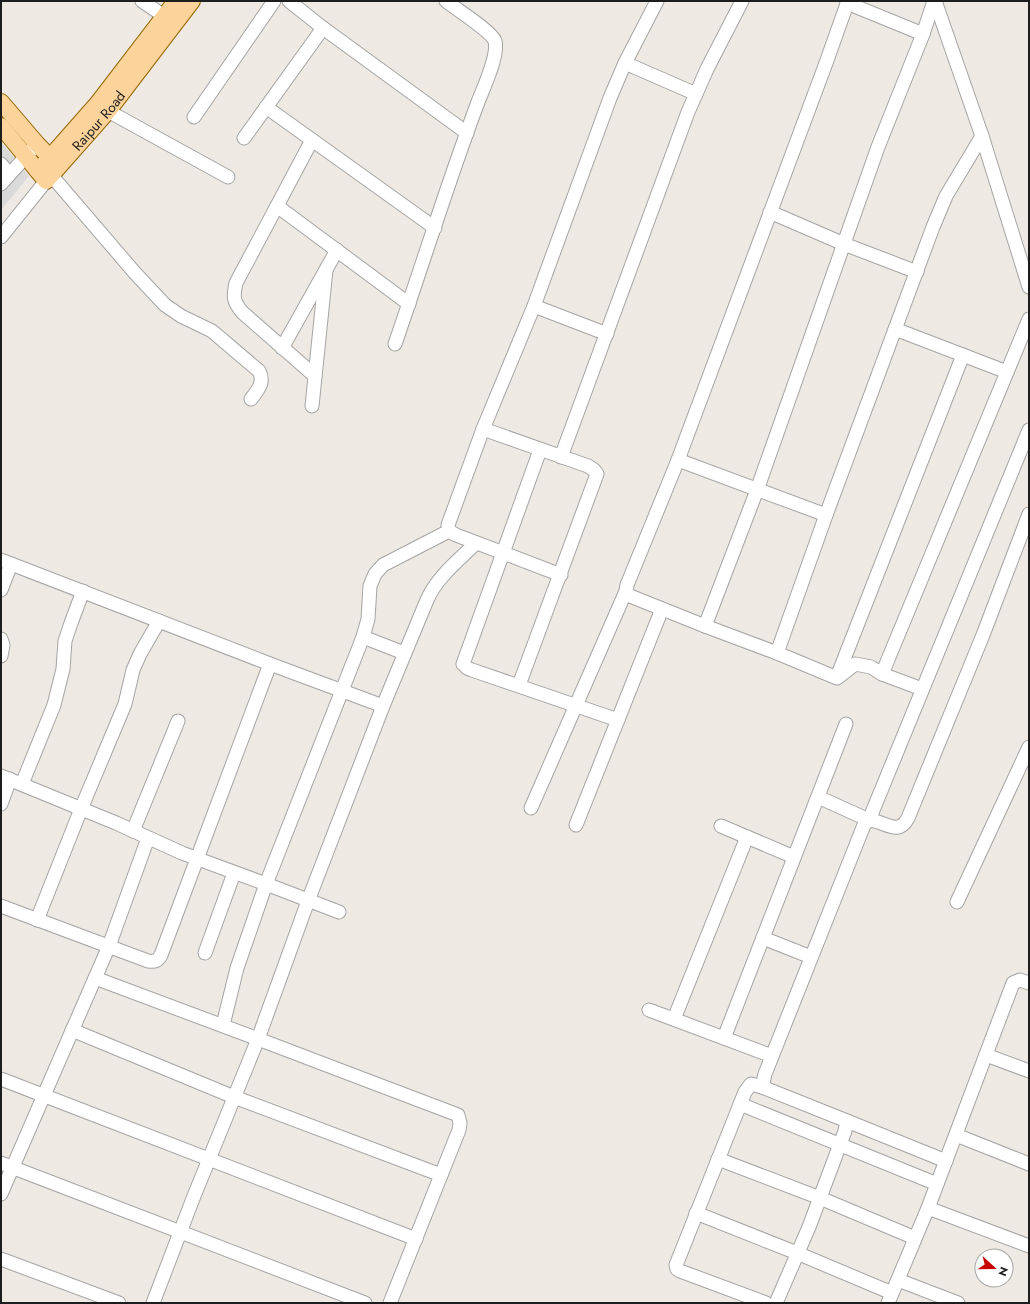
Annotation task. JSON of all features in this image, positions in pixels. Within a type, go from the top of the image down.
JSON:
[{"type":"main road","name":"Raipur Road","points":[[49,170],[108,111],[115,91],[164,16],[176,1]]},
{"type":"main road","name":"Raipur Road","points":[[49,170],[98,103],[115,91],[192,1]]},
{"type":"main road","points":[[1,102],[37,144],[49,170]]},
{"type":"main road","points":[[1,126],[26,156],[49,170]]},
{"type":"street","points":[[142,1],[164,16]]},
{"type":"street","points":[[194,117],[274,1]]},
{"type":"street","points":[[289,1],[323,28],[467,133]]},
{"type":"street","points":[[395,344],[492,64],[495,51],[495,41],[488,32],[446,1]]},
{"type":"street","points":[[449,531],[449,519],[483,429],[534,306],[610,98],[625,63],[657,1]]},
{"type":"street","points":[[561,457],[688,112],[742,1]]},
{"type":"street","points":[[705,626],[757,490],[878,147],[934,1]]},
{"type":"street","points":[[934,1],[1026,265],[1029,287]]},
{"type":"street","points":[[531,808],[626,591],[627,585],[678,460],[848,2],[922,34]]},
{"type":"street","points":[[244,138],[323,28]]},
{"type":"street","points":[[625,63],[696,94]]},
{"type":"street","points":[[266,107],[435,228]]},
{"type":"street","points":[[108,111],[228,177]]},
{"type":"street","points":[[777,653],[826,515],[946,196],[982,136]]},
{"type":"street","points":[[312,140],[236,284],[234,293],[235,304],[242,312],[315,376]]},
{"type":"street","points":[[1,184],[5,169],[26,156],[37,144]]},
{"type":"street","points":[[49,170],[135,273],[165,305],[181,316],[212,331],[259,371],[262,376],[262,381],[251,399]]},
{"type":"street","name":"Raipur Road","points":[[1,237],[49,170]]},
{"type":"street","points":[[277,206],[409,304]]},
{"type":"street","points":[[770,212],[844,244],[917,272]]},
{"type":"street","points":[[282,348],[337,250]]},
{"type":"street","points":[[312,406],[326,270]]},
{"type":"street","points":[[534,306],[607,334]]},
{"type":"street","points":[[882,674],[1029,319]]},
{"type":"street","points":[[895,329],[1007,372]]},
{"type":"street","points":[[837,678],[963,355]]},
{"type":"street","points":[[483,429],[588,466],[597,474],[561,575],[519,685]]},
{"type":"street","points":[[762,1087],[765,1074],[862,829],[869,820],[1029,430]]},
{"type":"street","points":[[540,450],[463,664],[472,670],[576,704],[618,720]]},
{"type":"street","points":[[678,460],[826,515]]},
{"type":"street","points":[[818,797],[869,820],[875,820],[894,828],[901,827],[905,824],[983,635],[1029,514]]},
{"type":"street","points":[[449,531],[561,575]]},
{"type":"street","points":[[223,1025],[237,968],[266,884],[363,637],[368,619],[370,586],[375,574],[383,565],[449,531]]},
{"type":"street","points":[[153,1303],[258,1038],[308,901],[404,653],[432,588],[476,542]]},
{"type":"street","points":[[1,590],[6,562],[270,664],[384,706]]},
{"type":"street","points":[[1,804],[11,779],[54,705],[63,668],[65,642],[84,591]]},
{"type":"street","points":[[626,591],[630,596],[837,678]]},
{"type":"street","points":[[576,825],[662,609]]},
{"type":"street","points":[[37,920],[125,704],[133,670],[140,654],[159,621]]},
{"type":"street","points":[[363,637],[404,653]]},
{"type":"street","points":[[1,639],[3,645],[1,656]]},
{"type":"street","points":[[1,906],[148,961],[154,962],[158,960],[162,955],[196,859],[270,664]]},
{"type":"street","points":[[837,678],[855,664],[871,667],[882,674],[922,689]]},
{"type":"street","points":[[133,831],[178,721]]},
{"type":"street","points":[[724,1038],[846,724]]},
{"type":"street","points":[[957,902],[1029,747]]},
{"type":"street","points":[[11,779],[196,859],[339,912]]},
{"type":"street","points":[[721,826],[794,857]]},
{"type":"street","points":[[674,1019],[747,837]]},
{"type":"street","points":[[1,1194],[7,1165],[44,1094],[109,946],[148,838]]},
{"type":"street","points":[[205,953],[234,873]]},
{"type":"street","points":[[763,938],[812,958]]},
{"type":"street","points":[[95,978],[258,1038],[458,1115],[460,1123],[459,1130],[390,1303]]},
{"type":"street","points":[[696,1213],[797,1252],[890,1298],[928,1208],[1014,983],[1020,980],[1029,983]]},
{"type":"street","points":[[649,1010],[772,1056]]},
{"type":"street","points":[[72,1030],[234,1097],[441,1175]]},
{"type":"street","points":[[986,1055],[1029,1071]]},
{"type":"street","points":[[1,1079],[44,1094],[416,1238]]},
{"type":"street","points":[[766,1303],[677,1269],[678,1259],[696,1213],[745,1092],[751,1084],[848,1121],[946,1162]]},
{"type":"street","points":[[740,1104],[937,1184]]},
{"type":"street","points":[[776,1303],[820,1198],[848,1121]]},
{"type":"street","points":[[956,1135],[1029,1164]]},
{"type":"street","points":[[718,1160],[820,1198],[915,1238]]},
{"type":"street","points":[[7,1165],[366,1303]]},
{"type":"street","points":[[928,1208],[1029,1246]]},
{"type":"street","points":[[1,1260],[119,1303]]},
{"type":"street","points":[[898,1280],[958,1303]]},
{"type":"shaded area","points":[[1,142],[29,176],[1,210]]}]
